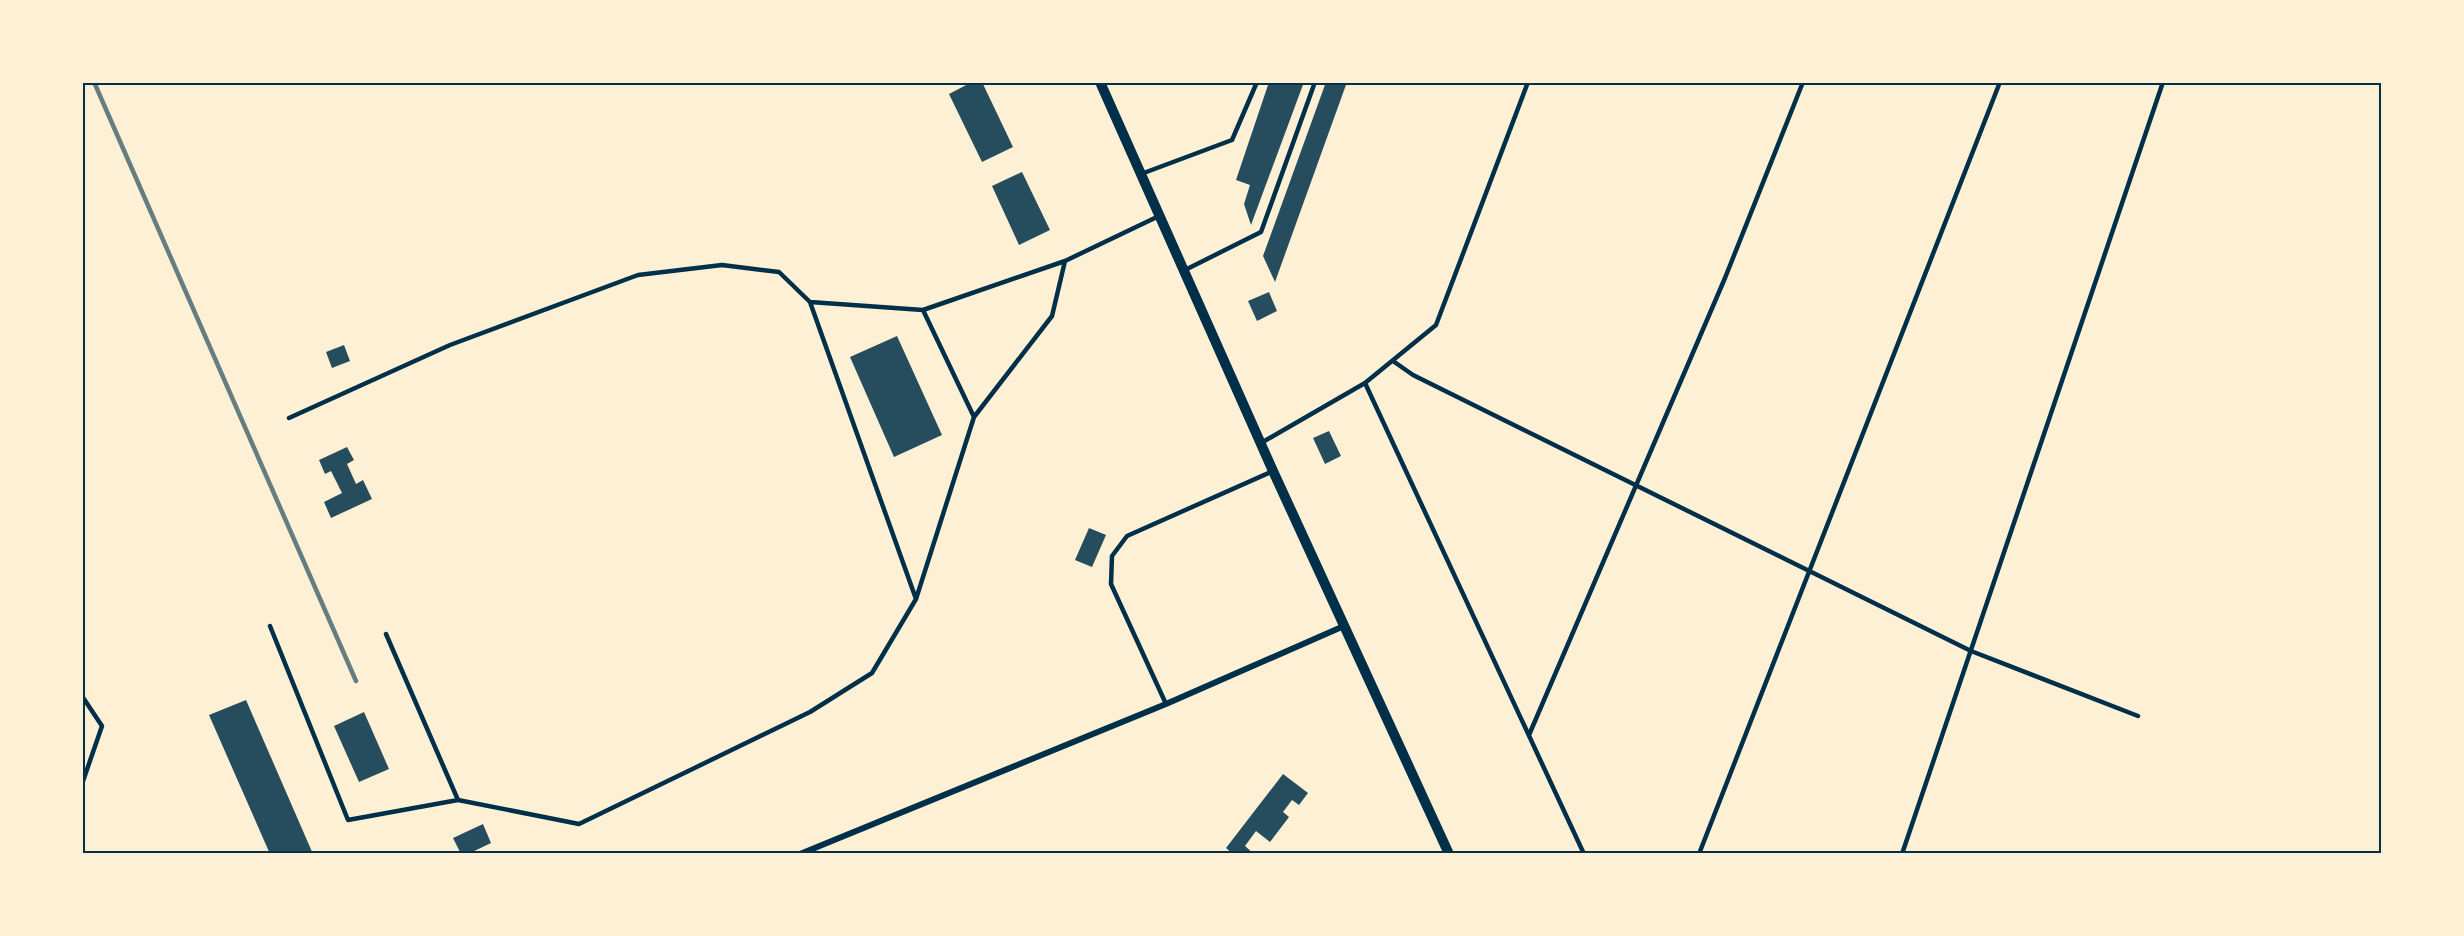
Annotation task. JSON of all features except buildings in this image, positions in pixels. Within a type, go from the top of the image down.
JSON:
[{"type":"street","points":[[1100,82],[1273,471],[1449,854]]},
{"type":"street","points":[[800,854],[1166,704],[1344,626]]},
{"type":"lane","points":[[1141,174],[1232,140],[1257,82]]},
{"type":"lane","points":[[1184,270],[1261,232],[1315,82]]},
{"type":"lane","points":[[1261,443],[1365,383],[1436,326],[1528,82]]},
{"type":"lane","points":[[1529,735],[1725,278],[1803,82]]},
{"type":"lane","points":[[1699,854],[2000,82]]},
{"type":"lane","points":[[1902,854],[2163,82]]},
{"type":"lane","points":[[810,303],[923,310],[1065,261],[1159,216]]},
{"type":"lane","points":[[270,626],[348,820],[458,800],[579,824],[810,712],[872,673],[916,599],[974,417],[1052,316],[1065,261]]},
{"type":"lane","points":[[289,418],[450,345],[638,275],[722,265],[779,273],[810,303],[916,599]]},
{"type":"lane","points":[[923,310],[974,417]]},
{"type":"lane","points":[[1393,361],[1413,375],[1971,651],[2138,717]]},
{"type":"lane","points":[[1365,383],[1584,854]]},
{"type":"lane","points":[[1166,704],[1111,584],[1112,556],[1127,536],[1273,471]]},
{"type":"lane","points":[[386,634],[458,800]]},
{"type":"lane","points":[[82,696],[102,726],[82,784]]},
{"type":"railway","points":[[94,82],[356,681]]}]
